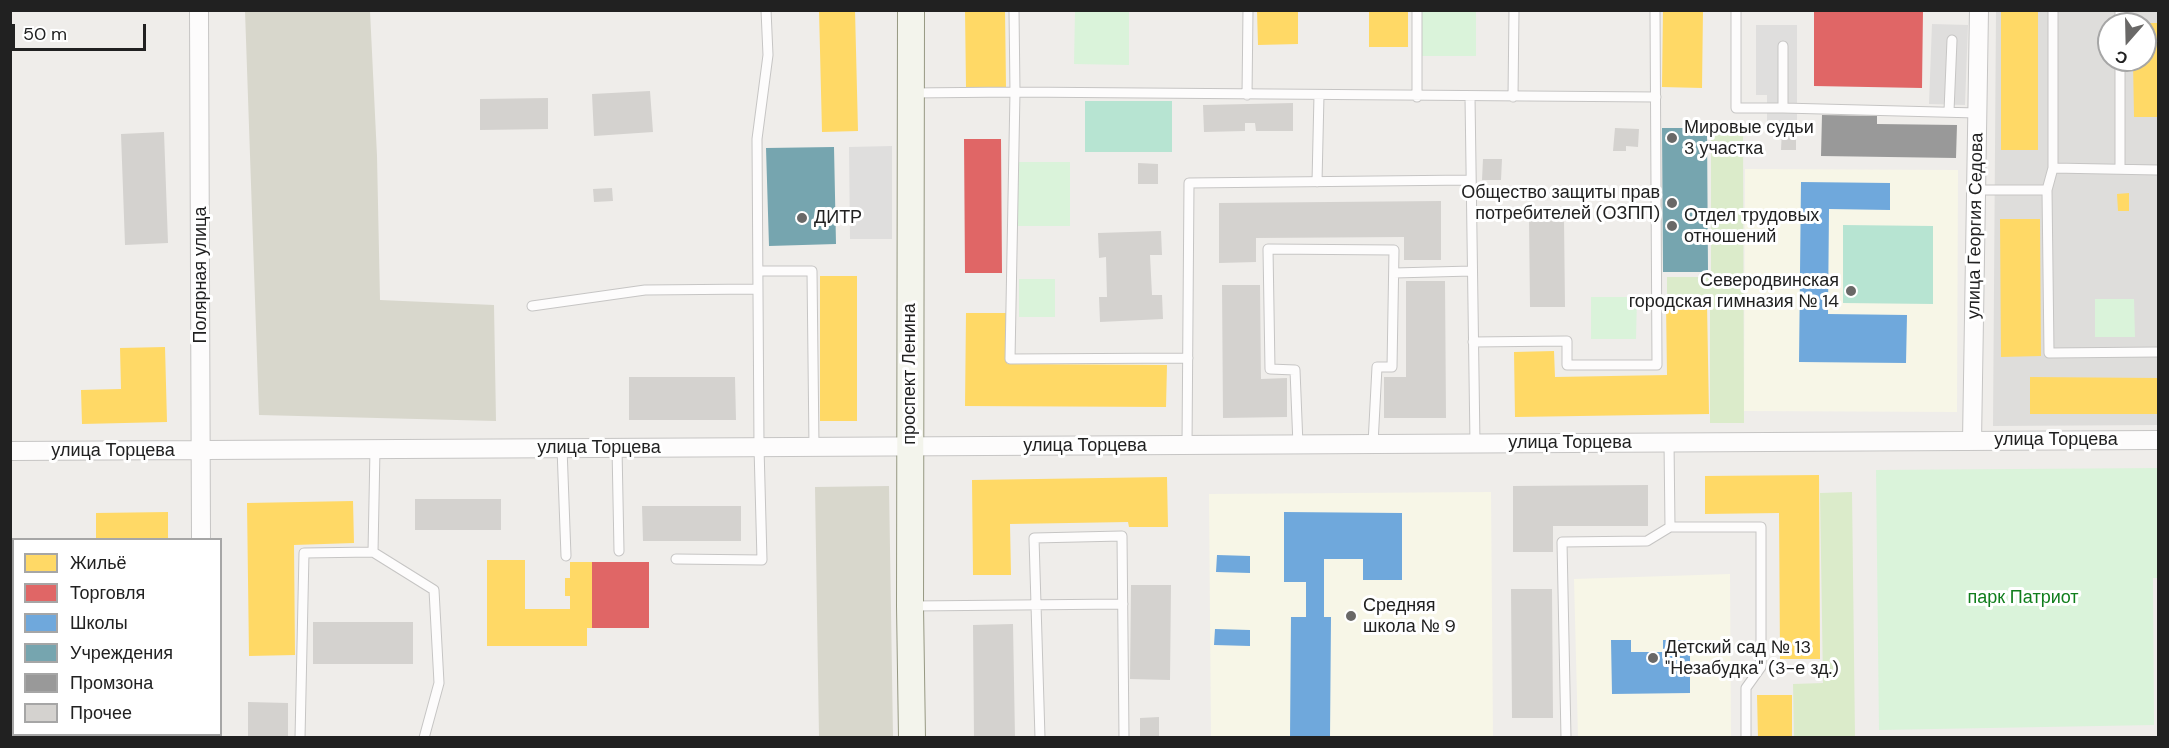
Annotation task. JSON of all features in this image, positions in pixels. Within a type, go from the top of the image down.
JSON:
[{"type":"main road","name":"проспект Ленина","points":[[911,10],[910,606],[912,738]]},
{"type":"street","name":"Полярная улица","points":[[199,10],[201,538]]},
{"type":"street","name":"улица Георгия Седова","points":[[1972,441],[1979,10]]},
{"type":"street","name":"улица Торцева","points":[[10,451],[2158,440]]},
{"type":"lane","points":[[676,559],[762,560],[757,139],[768,56],[766,10]]},
{"type":"lane","points":[[1014,10],[1011,359],[1188,358]]},
{"type":"lane","points":[[1247,95],[1248,10]]},
{"type":"lane","points":[[1417,10],[1417,96]]},
{"type":"lane","points":[[1513,97],[1514,10]]},
{"type":"lane","points":[[1473,342],[1567,341],[1567,365],[1657,365],[1655,10]]},
{"type":"lane","points":[[1736,10],[1736,108],[1977,113]]},
{"type":"lane","points":[[2053,10],[2053,168],[2047,190],[2049,353],[2158,352]]},
{"type":"lane","points":[[1949,111],[1952,40]]},
{"type":"lane","points":[[1783,46],[1783,108]]},
{"type":"lane","points":[[2120,72],[2120,169]]},
{"type":"lane","points":[[910,93],[1656,97]]},
{"type":"lane","points":[[1317,182],[1319,95]]},
{"type":"lane","points":[[1470,97],[1475,444]]},
{"type":"lane","points":[[2053,168],[2158,170]]},
{"type":"lane","points":[[1187,445],[1189,183],[1470,180]]},
{"type":"lane","points":[[1976,190],[2047,190]]},
{"type":"lane","points":[[1298,444],[1295,370],[1270,369],[1268,249],[1394,250],[1392,367],[1377,367],[1373,444]]},
{"type":"lane","points":[[758,270],[812,271],[814,447]]},
{"type":"lane","points":[[1394,273],[1472,271]]},
{"type":"lane","points":[[532,306],[645,290],[758,289]]},
{"type":"lane","points":[[1669,442],[1670,527]]},
{"type":"lane","points":[[562,448],[566,556]]},
{"type":"lane","points":[[617,448],[619,551]]},
{"type":"lane","points":[[373,552],[375,449]]},
{"type":"lane","points":[[1566,738],[1562,542],[1647,541],[1670,527],[1761,527],[1761,667],[1746,688],[1746,738]]},
{"type":"lane","points":[[1040,738],[1034,538],[1122,536],[1125,738]]},
{"type":"lane","points":[[300,738],[304,553],[373,552],[434,590],[439,683],[424,738]]},
{"type":"lane","points":[[910,606],[1124,604]]},
{"type":"shaded area","points":[[245,11],[370,11],[377,156],[380,300],[494,305],[496,421],[259,415]]},
{"type":"shaded area","points":[[1996,11],[2158,11],[2158,425],[1993,426]]},
{"type":"shaded area","points":[[1932,24],[1968,25],[1965,105],[1929,104]]},
{"type":"shaded area","points":[[1756,25],[1797,25],[1797,124],[1767,124],[1767,95],[1756,95]]},
{"type":"shaded area","points":[[892,146],[892,239],[850,239],[849,147]]},
{"type":"shaded area","name":"Северодвинская городская гимназия № 14","points":[[1745,169],[1958,170],[1957,412],[1744,411]]},
{"type":"shaded area","points":[[889,486],[893,737],[819,737],[815,487]]},
{"type":"shaded area","name":"Средняя школа № 9","points":[[1491,492],[1493,737],[1211,737],[1209,494]]},
{"type":"shaded area","name":"Детский сад № 13 \"Незабудка\" (3-е зд.)","points":[[1730,574],[1731,737],[1578,737],[1574,579]]},
{"type":"green space","points":[[1075,11],[1129,11],[1129,65],[1074,64]]},
{"type":"green space","points":[[1422,11],[1476,11],[1476,56],[1422,56]]},
{"type":"green space","points":[[1085,101],[1172,101],[1172,152],[1085,152]]},
{"type":"green space","points":[[1711,127],[1743,127],[1744,423],[1710,423],[1710,301],[1667,301],[1667,277],[1711,277]]},
{"type":"green space","points":[[1016,162],[1070,162],[1070,226],[1015,226]]},
{"type":"green space","points":[[1843,225],[1933,226],[1933,304],[1843,303]]},
{"type":"green space","points":[[1019,279],[1055,279],[1055,317],[1019,317]]},
{"type":"green space","points":[[1591,297],[1637,297],[1636,339],[1591,339]]},
{"type":"green space","points":[[2095,299],[2134,299],[2135,337],[2095,337]]},
{"type":"green space","name":"парк Патриот","points":[[2158,468],[2158,578],[2153,578],[2154,725],[1879,730],[1876,470]]},
{"type":"green space","points":[[1852,492],[1855,737],[1794,737],[1793,684],[1823,683],[1820,493]]},
{"type":"building: Жильё","points":[[819,10],[855,10],[858,131],[822,132]]},
{"type":"building: Жильё","points":[[965,10],[1005,10],[1006,87],[966,87]]},
{"type":"building: Жильё","points":[[1257,10],[1298,10],[1298,44],[1258,45]]},
{"type":"building: Жильё","points":[[1369,10],[1408,10],[1408,47],[1369,47]]},
{"type":"building: Жильё","points":[[1663,10],[1703,10],[1702,88],[1662,87]]},
{"type":"building: Жильё","points":[[2001,10],[2038,10],[2038,150],[2001,150]]},
{"type":"building: Жильё","points":[[2158,23],[2158,117],[2134,117],[2133,72],[2157,72]]},
{"type":"building: Жильё","points":[[2129,193],[2129,211],[2118,211],[2117,194]]},
{"type":"building: Жильё","points":[[2000,219],[2040,219],[2041,356],[2001,357]]},
{"type":"building: Жильё","points":[[820,276],[857,276],[857,421],[820,421]]},
{"type":"building: Жильё","points":[[1666,304],[1707,304],[1709,414],[1515,417],[1514,352],[1554,351],[1555,377],[1667,375]]},
{"type":"building: Жильё","points":[[966,313],[1007,313],[1007,364],[1167,365],[1166,407],[965,406]]},
{"type":"building: Жильё","points":[[165,347],[167,422],[82,424],[81,390],[121,389],[120,348]]},
{"type":"building: Жильё","points":[[2030,377],[2158,378],[2158,414],[2030,414]]},
{"type":"building: Жильё","points":[[1819,475],[1820,659],[1780,659],[1779,513],[1705,514],[1705,476]]},
{"type":"building: Жильё","points":[[1167,477],[1168,527],[1129,527],[1128,522],[1010,524],[1011,575],[973,575],[972,480]]},
{"type":"building: Жильё","points":[[353,501],[354,543],[294,545],[295,655],[249,656],[247,503]]},
{"type":"building: Жильё","points":[[168,512],[168,538],[96,538],[96,513]]},
{"type":"building: Жильё","points":[[487,560],[525,560],[525,609],[570,609],[570,596],[565,596],[565,578],[570,578],[570,562],[592,562],[592,628],[587,628],[587,646],[487,646]]},
{"type":"building: Жильё","points":[[1757,695],[1792,695],[1792,738],[1758,738]]},
{"type":"building: Торговля","points":[[1814,10],[1923,10],[1922,88],[1814,86]]},
{"type":"building: Торговля","points":[[964,139],[1001,139],[1002,273],[965,273]]},
{"type":"building: Торговля","points":[[592,562],[649,562],[649,628],[592,628]]},
{"type":"building: Школы","points":[[1801,182],[1890,183],[1890,210],[1829,209],[1828,314],[1907,315],[1906,363],[1799,362]]},
{"type":"building: Школы","points":[[1284,512],[1402,513],[1402,580],[1363,580],[1363,559],[1324,559],[1324,617],[1331,617],[1330,738],[1290,738],[1291,617],[1306,617],[1306,582],[1284,582]]},
{"type":"building: Школы","points":[[1217,555],[1250,556],[1250,573],[1216,572]]},
{"type":"building: Школы","points":[[1215,629],[1250,630],[1250,646],[1214,645]]},
{"type":"building: Школы","points":[[1611,640],[1631,640],[1631,652],[1663,652],[1663,640],[1690,640],[1690,693],[1612,694]]},
{"type":"building: Учреждения","points":[[1662,128],[1707,128],[1708,272],[1663,272]]},
{"type":"building: Учреждения","name":"ДИТР","points":[[834,147],[836,244],[769,246],[766,148]]},
{"type":"building: Промзона","points":[[1822,115],[1877,116],[1877,124],[1957,125],[1956,158],[1821,156]]},
{"type":"building: Прочее","points":[[650,91],[653,132],[594,136],[592,94]]},
{"type":"building: Прочее","points":[[548,98],[548,129],[480,130],[480,99]]},
{"type":"building: Прочее","points":[[1293,103],[1293,131],[1256,131],[1255,123],[1245,123],[1245,131],[1204,132],[1203,105]]},
{"type":"building: Прочее","points":[[1615,128],[1639,129],[1638,147],[1626,146],[1626,151],[1613,151]]},
{"type":"building: Прочее","points":[[1782,129],[1796,129],[1796,150],[1781,150]]},
{"type":"building: Прочее","points":[[164,132],[168,243],[125,245],[121,134]]},
{"type":"building: Прочее","points":[[1483,159],[1502,159],[1501,180],[1482,180]]},
{"type":"building: Прочее","points":[[1138,163],[1158,164],[1158,184],[1138,184]]},
{"type":"building: Прочее","points":[[612,188],[613,201],[594,202],[593,189]]},
{"type":"building: Прочее","points":[[1441,201],[1441,260],[1404,260],[1404,237],[1256,238],[1256,262],[1219,263],[1219,203]]},
{"type":"building: Прочее","points":[[1529,219],[1564,219],[1565,307],[1530,307]]},
{"type":"building: Прочее","points":[[1161,231],[1162,255],[1150,255],[1152,295],[1162,295],[1163,319],[1100,322],[1099,297],[1107,297],[1106,257],[1099,258],[1098,233]]},
{"type":"building: Прочее","points":[[1406,281],[1445,281],[1446,418],[1384,418],[1384,377],[1406,377]]},
{"type":"building: Прочее","points":[[1222,285],[1260,285],[1261,379],[1287,378],[1287,417],[1223,418]]},
{"type":"building: Прочее","points":[[629,377],[735,377],[736,420],[629,420]]},
{"type":"building: Прочее","points":[[1648,485],[1648,526],[1553,526],[1553,552],[1513,552],[1513,486]]},
{"type":"building: Прочее","points":[[415,499],[501,499],[501,530],[415,530]]},
{"type":"building: Прочее","points":[[642,506],[741,506],[741,541],[643,541]]},
{"type":"building: Прочее","points":[[1131,585],[1171,585],[1170,680],[1130,679]]},
{"type":"building: Прочее","points":[[1511,589],[1552,589],[1553,718],[1512,718]]},
{"type":"building: Прочее","points":[[313,622],[413,622],[413,664],[313,664]]},
{"type":"building: Прочее","points":[[1013,624],[1015,738],[974,738],[973,625]]},
{"type":"building: Прочее","points":[[10,626],[12,626],[12,680],[10,680]]},
{"type":"building: Прочее","points":[[248,702],[288,703],[288,738],[248,738]]},
{"type":"building: Прочее","points":[[1159,717],[1159,736],[1140,736],[1140,718]]},
{"type":"building: Прочее","points":[[129,736],[168,736],[168,738],[129,738]]},
{"type":"place","name":"Мировые судьи 3 участка","points":[[1672,138]]},
{"type":"place","name":"Общество защиты прав потребителей (ОЗПП)","points":[[1672,203]]},
{"type":"place","name":"ДИТР","points":[[802,218]]},
{"type":"place","name":"Отдел трудовых отношений","points":[[1672,226]]},
{"type":"place","name":"Северодвинская городская гимназия № 14","points":[[1851,291]]},
{"type":"place","name":"Средняя школа № 9","points":[[1351,616]]},
{"type":"place","name":"Детский сад № 13 \"Незабудка\" (3-е зд.)","points":[[1653,658]]}]
